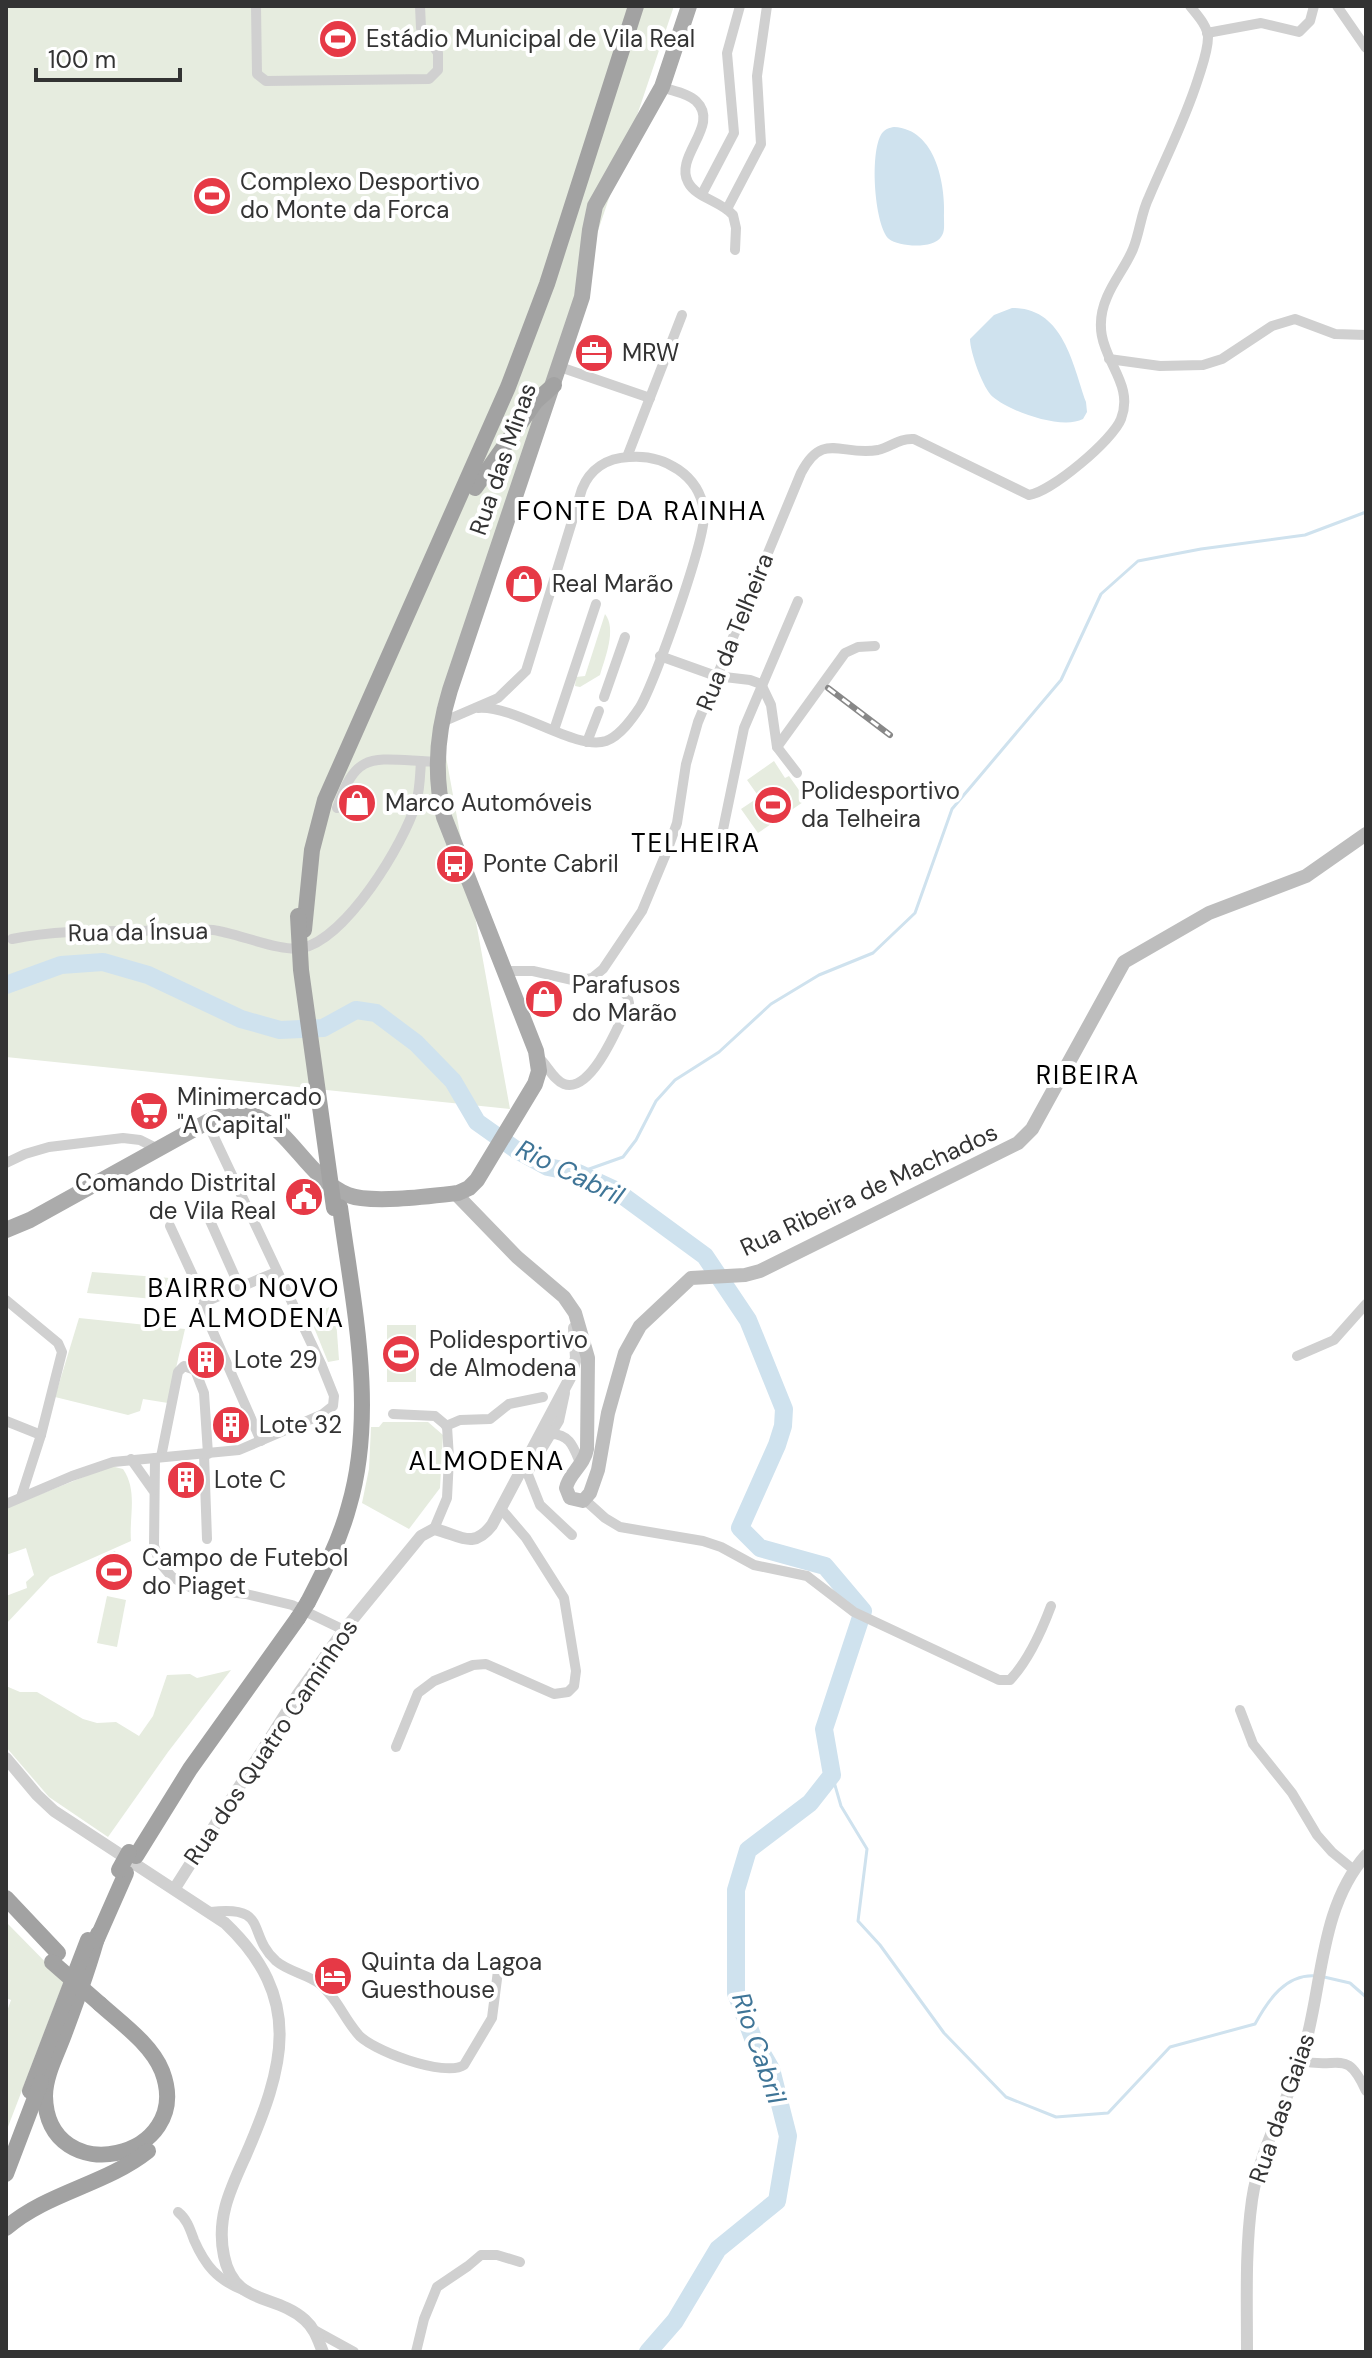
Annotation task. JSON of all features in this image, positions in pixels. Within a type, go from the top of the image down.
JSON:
[{"type":"highway","points":[[337,1207],[301,970],[304,849],[322,787],[502,383],[535,296],[628,6]]},
{"type":"highway","points":[[6,2156],[79,1961],[132,1854],[299,1609],[334,1529],[349,1476],[355,1440],[356,1394],[337,1207],[301,916],[312,850],[325,800],[486,442],[531,328],[636,6]]},
{"type":"highway","points":[[406,617],[485,471],[536,401],[554,385]]},
{"type":"highway","points":[[6,2174],[123,1872]]},
{"type":"highway","points":[[6,1898],[55,1957]]},
{"type":"highway","points":[[6,1911],[103,2000],[148,2035],[168,2064],[175,2095],[167,2129],[153,2147],[133,2162],[43,2202],[6,2228]]},
{"type":"highway","points":[[98,1934],[87,1976],[48,2079],[45,2095],[50,2121],[64,2141],[84,2152],[110,2156],[135,2149],[146,2140],[160,2121],[165,2096],[161,2069],[154,2057],[103,2000]]},
{"type":"main road","name":"Rua das Minas","points":[[538,1057],[447,825],[429,761],[584,287],[595,206],[662,87],[689,6]]},
{"type":"main road","name":"Rua Ribeira de Machados","points":[[585,1500],[599,1467],[608,1413],[629,1343],[640,1326],[689,1279],[762,1270],[1023,1140],[1058,1084],[1124,962],[1209,913],[1306,876],[1366,834]]},
{"type":"main road","points":[[6,1230],[26,1223],[207,1122],[233,1112],[261,1118],[329,1182],[352,1196],[373,1199],[455,1193],[469,1188],[480,1176],[533,1087],[538,1075],[538,1057]]},
{"type":"main road","points":[[455,1193],[517,1257],[570,1304],[578,1321],[588,1358],[587,1449],[581,1465],[568,1479],[566,1488],[572,1499],[585,1500]]},
{"type":"street","points":[[256,6],[257,74],[266,81],[429,79],[438,70],[439,57],[423,34],[420,6]]},
{"type":"street","points":[[702,194],[734,133],[727,53],[740,6]]},
{"type":"street","points":[[727,209],[762,141],[757,76],[767,6]]},
{"type":"street","points":[[1190,6],[1207,33],[1205,56],[1185,117],[1146,204],[1134,247],[1104,306],[1100,329],[1109,359],[1160,366],[1203,365],[1222,359],[1272,326],[1288,320],[1301,320],[1335,334],[1366,335]]},
{"type":"street","points":[[1207,33],[1261,23],[1299,32],[1310,21],[1314,6]]},
{"type":"street","points":[[1337,6],[1366,48]]},
{"type":"street","points":[[662,87],[689,96],[700,106],[703,114],[701,129],[687,158],[685,173],[691,187],[727,209],[735,220],[735,250]]},
{"type":"street","points":[[627,457],[682,315]]},
{"type":"street","name":"Rua da Telheira","points":[[505,971],[533,971],[581,981],[596,976],[642,911],[677,823],[687,760],[698,722],[801,473],[815,453],[830,447],[873,450],[899,440],[914,439],[1023,494],[1035,494],[1066,475],[1118,425],[1124,400],[1119,378],[1109,359]]},
{"type":"street","points":[[560,367],[650,398]]},
{"type":"street","points":[[440,723],[502,695],[526,671],[586,479],[601,465],[627,457],[649,458],[675,467],[692,481],[703,503],[703,531],[642,702],[624,727],[608,740],[587,742],[501,711],[478,708]]},
{"type":"street","points":[[694,845],[712,850],[720,842],[742,734],[798,601]]},
{"type":"street","points":[[554,730],[596,604]]},
{"type":"street","points":[[604,697],[625,637]]},
{"type":"street","points":[[777,747],[845,653],[854,648],[875,646]]},
{"type":"street","points":[[660,656],[716,676],[761,684],[771,705],[777,747],[797,773]]},
{"type":"street","points":[[587,742],[599,711]]},
{"type":"street","points":[[337,808],[347,780],[358,767],[381,760],[429,761]]},
{"type":"street","name":"Rua da Ínsua","points":[[12,939],[86,931],[203,929],[232,933],[288,948],[306,947],[345,920],[370,892],[413,812],[429,761]]},
{"type":"street","points":[[538,1057],[563,1084],[575,1084],[588,1075],[608,1047],[629,1003],[627,995],[611,982]]},
{"type":"street","points":[[6,1504],[86,1470],[128,1460],[234,1451],[323,1414],[333,1406],[335,1399],[330,1385],[207,1122]]},
{"type":"street","points":[[6,1163],[36,1150],[60,1145],[130,1138],[158,1149]]},
{"type":"street","points":[[207,1214],[240,1288]]},
{"type":"street","points":[[170,1226],[205,1302]]},
{"type":"street","points":[[261,1441],[202,1309],[205,1302],[276,1272]]},
{"type":"street","points":[[6,1300],[58,1343],[62,1352],[21,1497]]},
{"type":"street","points":[[393,1414],[433,1415],[446,1426],[449,1445],[447,1498],[434,1529],[464,1539],[477,1539],[489,1529],[502,1510],[566,1387],[576,1358],[570,1304]]},
{"type":"street","points":[[1297,1356],[1334,1340],[1366,1304]]},
{"type":"street","points":[[207,1539],[204,1388],[195,1370],[184,1366],[178,1372],[153,1490],[155,1552],[163,1568],[177,1581],[192,1588],[246,1594],[283,1603],[312,1613],[344,1630]]},
{"type":"street","points":[[525,1470],[560,1419],[566,1387]]},
{"type":"street","points":[[446,1426],[462,1419],[490,1419],[507,1405],[543,1397]]},
{"type":"street","points":[[6,1421],[41,1435]]},
{"type":"street","points":[[551,1434],[569,1440],[581,1465]]},
{"type":"street","points":[[128,1460],[153,1490]]},
{"type":"street","points":[[525,1470],[540,1505],[572,1535]]},
{"type":"street","points":[[585,1500],[620,1527],[703,1541],[754,1565],[809,1577],[861,1616],[997,1680],[1005,1681],[1016,1673],[1051,1606]]},
{"type":"street","points":[[396,1747],[418,1693],[438,1679],[473,1665],[486,1664],[554,1694],[568,1692],[574,1686],[576,1671],[564,1598],[526,1538],[502,1510]]},
{"type":"street","name":"Rua dos Quatro Caminhos","points":[[175,1888],[263,1747],[344,1630],[421,1536],[434,1529]]},
{"type":"street","points":[[1240,1710],[1253,1744],[1288,1786],[1317,1835],[1327,1848],[1354,1870]]},
{"type":"street","points":[[6,1758],[54,1811],[175,1888],[234,1931],[254,1956],[270,1985],[280,2015],[274,2079],[222,2216],[221,2243],[227,2267],[244,2291]]},
{"type":"street","name":"Rua das Gaias","points":[[1247,2352],[1248,2238],[1252,2198],[1260,2168],[1301,2061],[1336,1908],[1354,1870],[1366,1855]]},
{"type":"street","points":[[211,1912],[243,1912],[255,1923],[276,1960],[320,1985],[341,2006],[357,2034],[375,2045],[438,2069],[459,2069],[464,2065],[489,2028],[495,2006],[498,1971]]},
{"type":"street","points":[[1301,2061],[1349,2064],[1356,2070],[1366,2091]]},
{"type":"street","points":[[178,2212],[187,2221],[199,2251],[212,2272],[223,2282],[294,2312],[314,2330],[354,2352]]},
{"type":"street","points":[[416,2352],[424,2319],[439,2285],[481,2255],[497,2255],[520,2262]]},
{"type":"street","points":[[314,2330],[323,2352]]},
{"type":"shaded area","points":[[6,6],[674,6],[437,707],[510,1109],[6,1057]]},
{"type":"shaded area","points":[[605,614],[610,635],[600,675],[580,687],[575,686],[576,677],[585,676]]},
{"type":"shaded area","name":"Polidesportivo da Telheira","points":[[774,761],[806,800],[758,833],[741,809],[759,797],[747,780]]},
{"type":"shaded area","points":[[92,1272],[170,1278],[165,1300],[87,1293]]},
{"type":"shaded area","points":[[335,1305],[339,1360],[328,1362],[309,1315]]},
{"type":"shaded area","points":[[79,1318],[185,1329],[168,1403],[143,1399],[140,1411],[128,1415],[55,1397]]},
{"type":"shaded area","name":"Polidesportivo de Almodena","points":[[387,1325],[416,1325],[416,1382],[387,1382]]},
{"type":"shaded area","points":[[383,1422],[428,1422],[443,1435],[440,1488],[409,1529],[362,1503],[369,1469],[371,1427],[379,1427]]},
{"type":"shaded area","points":[[111,1466],[123,1469],[128,1477],[132,1504],[131,1541],[50,1577],[6,1624],[6,1596],[27,1588],[26,1582],[34,1575],[26,1548],[6,1555],[6,1508]]},
{"type":"shaded area","name":"Campo de Futebol do Piaget","points":[[115,1551],[130,1585],[113,1592],[98,1559]]},
{"type":"shaded area","points":[[107,1596],[126,1600],[117,1647],[97,1643]]},
{"type":"shaded area","points":[[231,1670],[108,1837],[49,1797],[6,1747],[6,1686],[20,1692],[37,1692],[83,1719],[97,1723],[116,1722],[139,1736],[153,1716],[167,1675],[190,1674],[197,1678]]},
{"type":"shaded area","points":[[6,1922],[64,1981],[6,2132],[6,2014],[11,2000],[6,1998]]},
{"type":"water","points":[[894,127],[920,137],[936,161],[943,191],[944,228],[941,237],[931,244],[900,244],[889,239],[884,231],[875,186],[876,153],[883,132]]},
{"type":"water","points":[[1012,308],[1029,310],[1043,317],[1063,340],[1086,402],[1087,412],[1083,419],[1063,422],[1037,418],[1001,403],[989,393],[978,370],[970,339],[994,315]]},
{"type":"waterway","points":[[578,1173],[623,1157],[636,1140],[656,1101],[675,1080],[719,1052],[771,1004],[819,975],[873,953],[915,913],[952,809],[1061,680],[1101,594],[1138,561],[1305,535],[1366,512]]},
{"type":"waterway","name":"Rio Cabril","points":[[6,985],[61,965],[103,962],[148,975],[241,1019],[280,1030],[323,1028],[356,1010],[376,1013],[416,1043],[453,1081],[477,1122],[515,1149],[548,1167],[578,1173],[615,1190],[705,1256],[748,1320],[784,1409],[777,1445],[740,1528],[760,1548],[825,1566],[863,1611],[824,1729],[832,1775],[810,1803],[748,1850],[736,1890],[736,1993],[753,2038],[771,2069],[788,2136],[777,2201],[718,2249],[675,2321],[648,2352]]},
{"type":"waterway","points":[[832,1775],[841,1806],[867,1849],[858,1921],[880,1945],[944,2033],[1006,2097],[1056,2117],[1108,2113],[1170,2047],[1255,2024],[1279,1990],[1296,1979],[1317,1976]]},
{"type":"waterway","points":[[1324,1977],[1350,1983],[1366,1997]]},
{"type":"railway","points":[[828,688],[890,735]]},
{"type":"place","name":"Estádio Municipal de Vila Real","points":[[338,39]]},
{"type":"place","name":"Complexo Desportivo do Monte da Forca","points":[[212,196]]},
{"type":"place","name":"MRW","points":[[594,353]]},
{"type":"place","name":"Real Marão","points":[[524,584]]},
{"type":"place","name":"Marco Automóveis","points":[[357,803]]},
{"type":"place","name":"Polidesportivo da Telheira","points":[[773,805]]},
{"type":"place","name":"Ponte Cabril","points":[[455,864]]},
{"type":"place","name":"Parafusos do Marão","points":[[544,999]]},
{"type":"place","name":"Minimercado \"A Capital\"","points":[[149,1111]]},
{"type":"place","name":"Comando Distrital de Vila Real","points":[[304,1197]]},
{"type":"place","name":"Polidesportivo de Almodena","points":[[401,1354]]},
{"type":"place","name":"Lote 29","points":[[206,1360]]},
{"type":"place","name":"Lote 32","points":[[231,1425]]},
{"type":"place","name":"Lote C","points":[[186,1480]]},
{"type":"place","name":"Campo de Futebol do Piaget","points":[[114,1572]]},
{"type":"place","name":"Quinta da Lagoa Guesthouse","points":[[333,1976]]},
{"type":"district","name":"FONTE DA RAINHA","points":[[642,511]]},
{"type":"district","name":"TELHEIRA","points":[[696,843]]},
{"type":"district","name":"RIBEIRA","points":[[1088,1075]]},
{"type":"district","name":"BAIRRO NOVO DE ALMODENA","points":[[244,1303]]},
{"type":"district","name":"ALMODENA","points":[[487,1461]]}]
